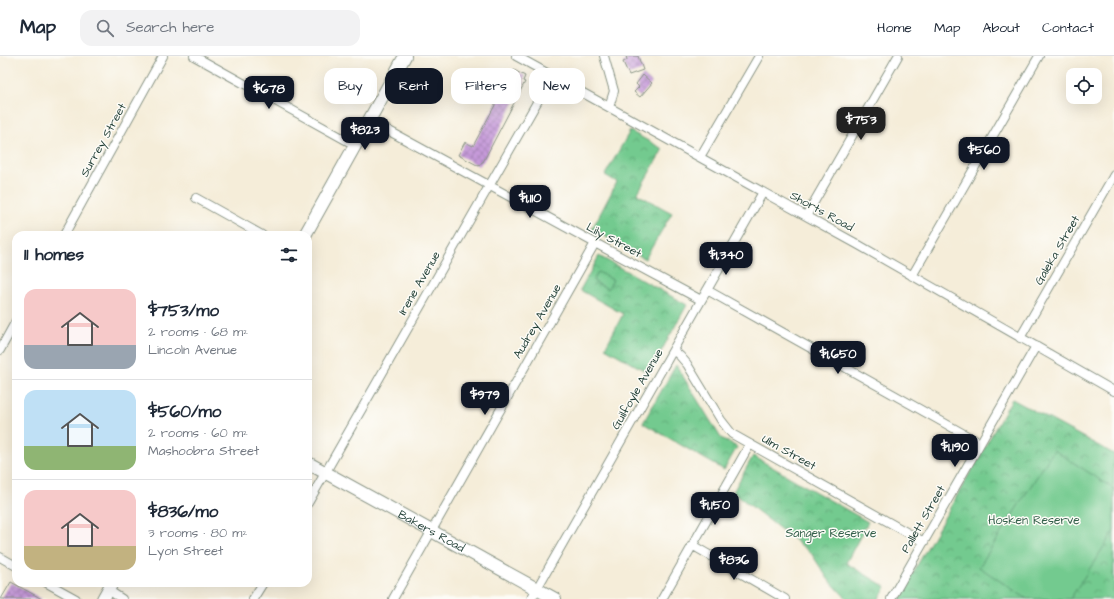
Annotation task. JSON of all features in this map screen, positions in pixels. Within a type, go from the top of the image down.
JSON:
[{"type":"street","name":"Surrey Street","points":[[66,231],[163,56]]},
{"type":"street","points":[[194,56],[355,145]]},
{"type":"street","points":[[307,231],[405,56]]},
{"type":"street","name":"Shorts Road","points":[[516,56],[538,68]]},
{"type":"street","points":[[604,56],[614,91],[609,107]]},
{"type":"street","points":[[700,157],[759,56]]},
{"type":"street","points":[[806,216],[898,56]]},
{"type":"street","points":[[912,276],[1039,56]]},
{"type":"street","name":"Shorts Road","points":[[585,94],[806,216],[1114,391]]},
{"type":"street","name":"Irene Avenue","points":[[312,496],[536,104]]},
{"type":"street","name":"Lily Street","points":[[369,120],[701,300]]},
{"type":"street","name":"Galeka Street","points":[[1020,338],[1114,175]]},
{"type":"street","name":"Guilfoyle Avenue","points":[[534,594],[763,192]]},
{"type":"street","points":[[196,198],[255,231]]},
{"type":"street","name":"Audrey Avenue","points":[[393,599],[595,243]]},
{"type":"street","points":[[707,290],[980,443]]},
{"type":"street","points":[[0,350],[12,328]]},
{"type":"street","name":"Pallett Street","points":[[891,599],[1036,346]]},
{"type":"street","name":"Ulm Street","points":[[673,350],[687,364],[727,429],[732,434],[924,542]]},
{"type":"street","points":[[662,599],[750,444]]},
{"type":"street","name":"Bakers Road","points":[[312,465],[432,530],[534,594],[555,599]]},
{"type":"street","points":[[692,546],[785,599]]},
{"type":"street","points":[[0,557],[12,564]]},
{"type":"street","points":[[54,587],[76,599]]},
{"type":"street","points":[[254,599],[260,587]]},
{"type":"street","points":[[107,591],[122,599]]},
{"type":"green space","points":[[630,131],[663,149],[637,194],[672,213],[645,259],[592,229],[617,182],[605,175]]},
{"type":"green space","points":[[599,256],[687,305],[649,373],[605,348],[623,314],[580,290]]},
{"type":"green space","points":[[598,272],[613,280],[608,289],[593,281]]},
{"type":"green space","points":[[676,365],[721,438],[737,447],[724,470],[643,423]]},
{"type":"green space","name":"Hosken Reserve","points":[[1012,399],[1114,454],[1114,599],[898,599]]},
{"type":"green space","points":[[1054,450],[1114,489],[1114,531],[1070,599],[1027,599],[979,567]]},
{"type":"green space","name":"Sanger Reserve","points":[[753,456],[868,522],[846,563],[886,587],[879,599],[847,599],[828,579],[811,553],[733,492]]},
{"type":"building","points":[[626,56],[638,56],[643,70],[629,75],[623,62],[627,60]]},
{"type":"building","points":[[521,74],[525,76],[523,81],[525,82],[521,90]]},
{"type":"building","points":[[643,75],[652,83],[640,97],[634,92],[639,87],[636,84]]},
{"type":"building","points":[[496,104],[513,104],[483,162],[479,166],[458,155],[465,142],[473,146]]},
{"type":"building","points":[[11,582],[12,587],[20,587],[42,599],[1,599]]}]
